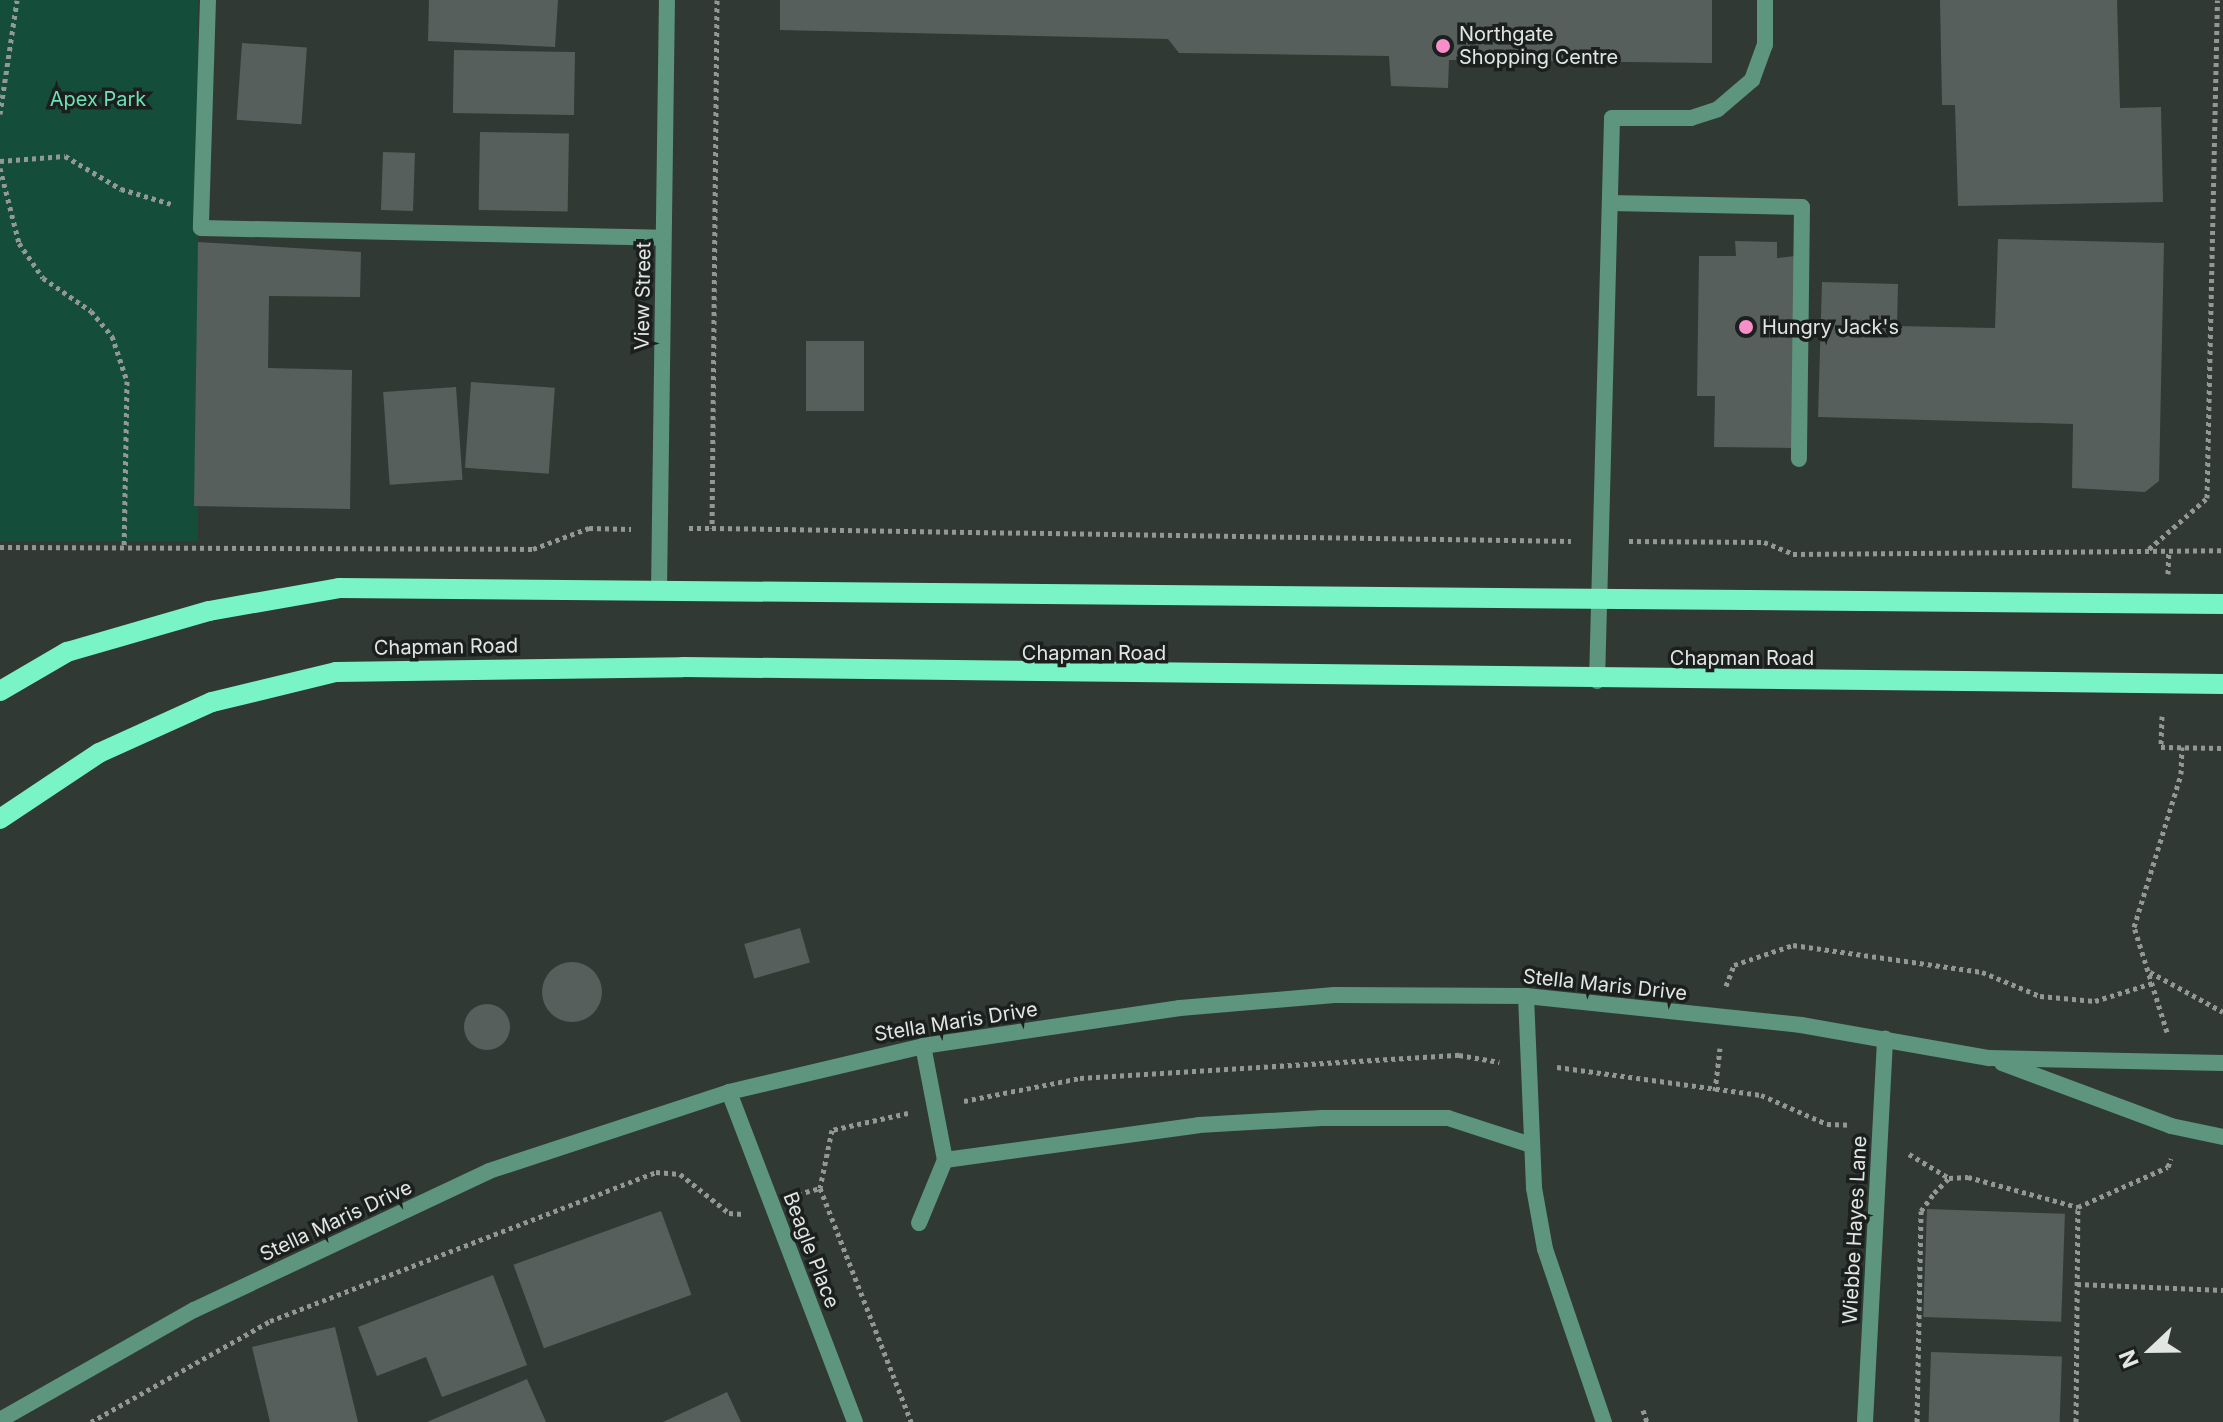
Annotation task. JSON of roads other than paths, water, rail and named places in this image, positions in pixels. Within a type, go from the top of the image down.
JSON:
[{"type":"main road","points":[[0,691],[67,652],[209,611],[339,588],[2223,604]]},
{"type":"main road","name":"Chapman Road","points":[[0,819],[99,753],[212,702],[336,672],[683,667],[1597,681],[2223,684]]},
{"type":"street","points":[[208,0],[201,228],[663,238]]},
{"type":"street","name":"View Street","points":[[659,592],[667,0]]},
{"type":"street","points":[[1597,681],[1612,118],[1691,118],[1718,109],[1752,80],[1765,45],[1765,0]]},
{"type":"street","points":[[1610,203],[1802,207],[1799,459]]},
{"type":"street","name":"Stella Maris Drive","points":[[0,1420],[194,1310],[489,1171],[729,1092],[923,1046],[1210,1005],[1334,995],[1526,996],[1885,1039],[1989,1058],[2223,1063]]},
{"type":"street","points":[[1526,996],[1531,1145],[1545,1249],[1604,1422]]},
{"type":"street","name":"Wiebbe Hayes Lane","points":[[1865,1422],[1885,1039]]},
{"type":"street","points":[[919,1223],[945,1160],[923,1046]]},
{"type":"street","name":"Stella Maris Drive","points":[[1989,1058],[2171,1126],[2223,1137]]},
{"type":"street","name":"Beagle Place","points":[[729,1092],[855,1422]]},
{"type":"street","points":[[945,1160],[1199,1125],[1322,1118],[1448,1118],[1531,1145]]},
{"type":"place","name":"Northgate Shopping Centre","points":[[1443,46]]},
{"type":"place","name":"Hungry Jack's","points":[[1746,327]]},
{"type":"park label","name":"Apex Park","points":[[98,99]]}]
